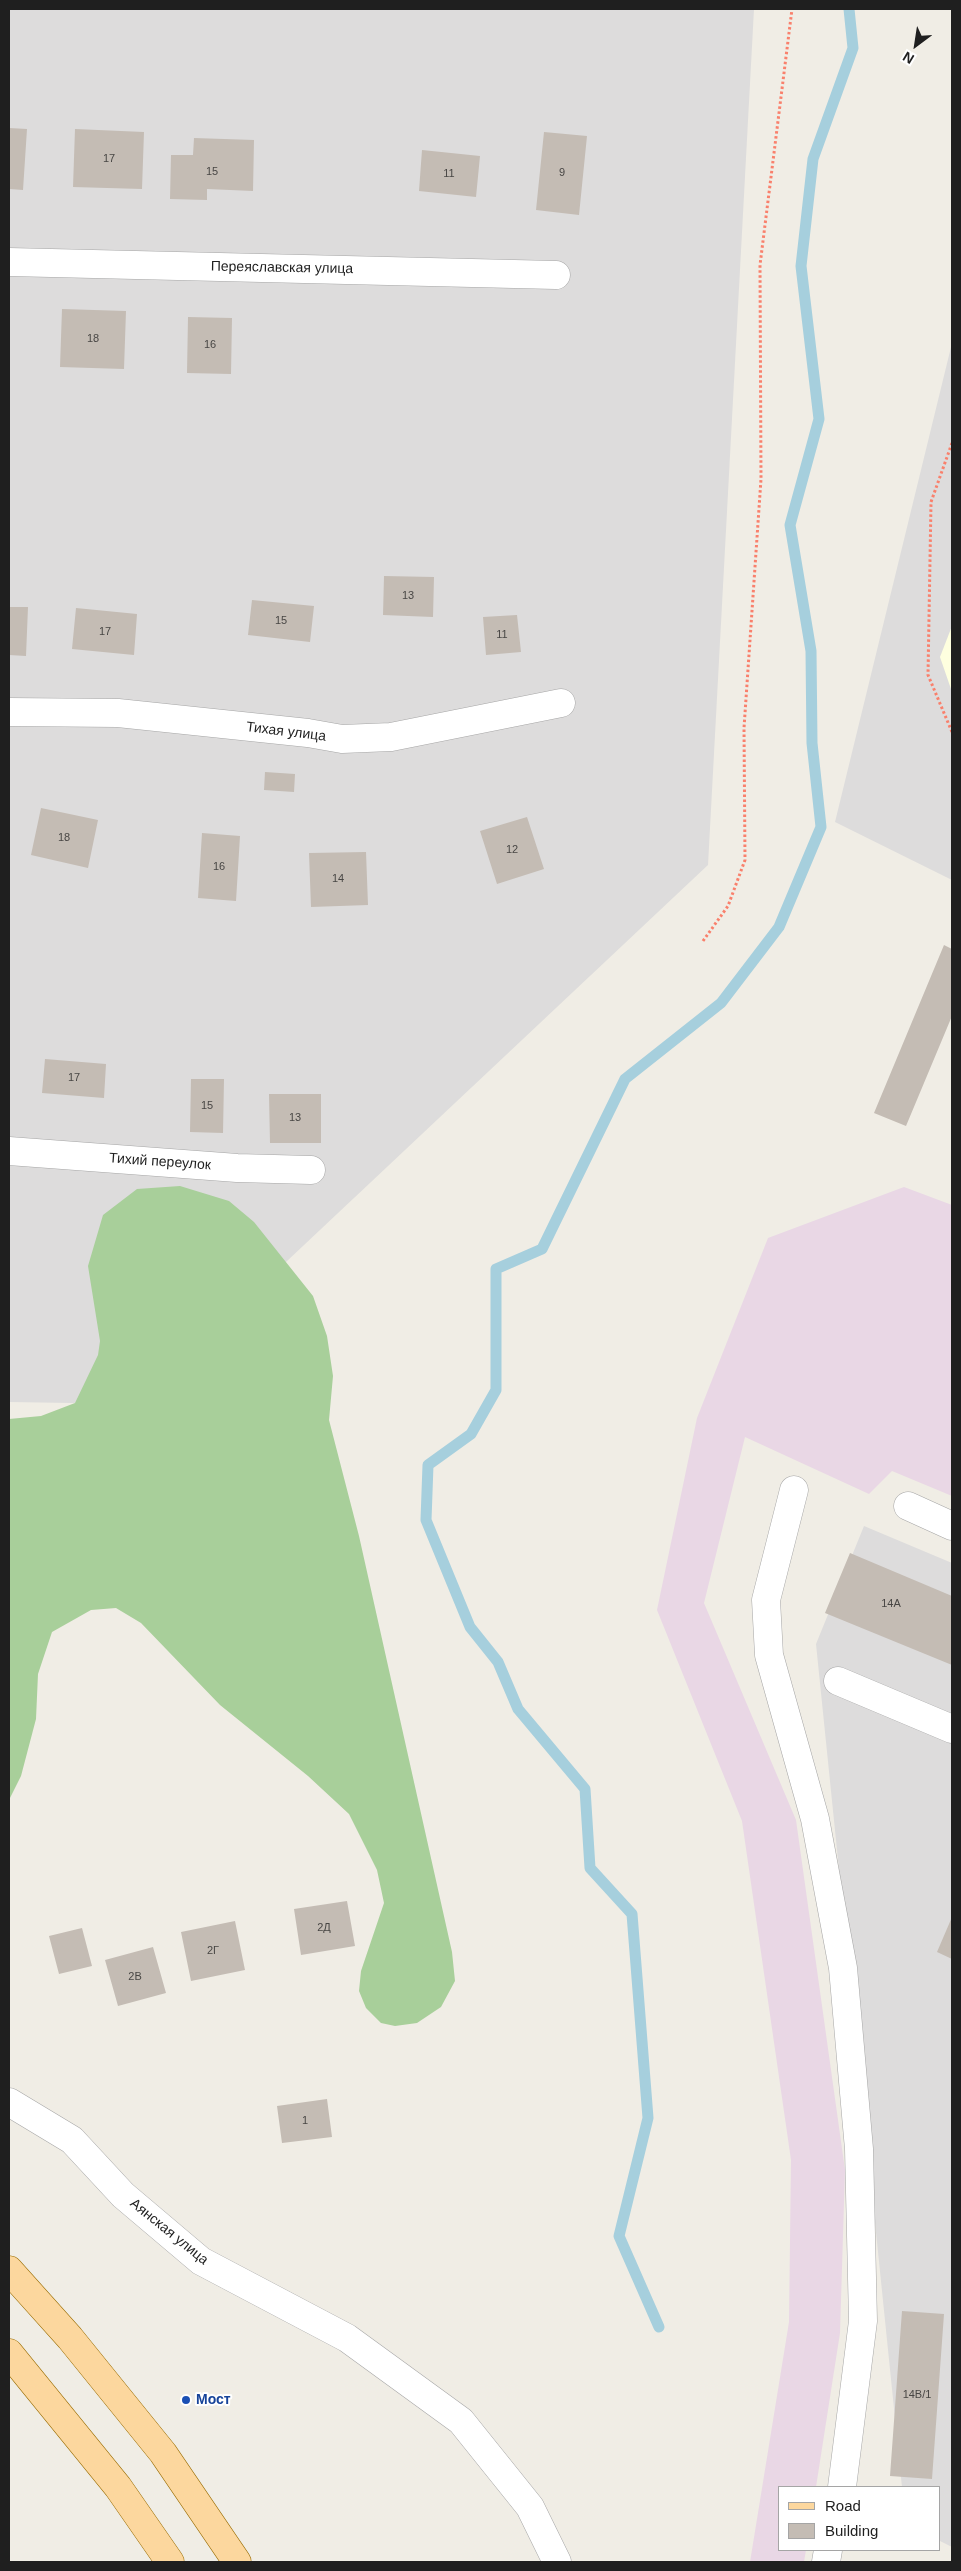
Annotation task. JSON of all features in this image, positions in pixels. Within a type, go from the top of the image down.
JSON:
[{"type":"main road","points":[[9,2270],[70,2338],[163,2453],[238,2562]]},
{"type":"main road","points":[[9,2353],[118,2486],[170,2562]]},
{"type":"street","name":"Переяславская улица","points":[[9,262],[556,275]]},
{"type":"street","name":"Тихая улица","points":[[9,712],[118,713],[308,733],[342,739],[392,737],[561,703]]},
{"type":"street","name":"Тихий переулок","points":[[9,1151],[237,1168],[312,1170]]},
{"type":"street","points":[[794,1490],[766,1600],[769,1656],[814,1819],[843,1968],[857,2130],[863,2321],[842,2486]]},
{"type":"street","points":[[908,1506],[952,1526]]},
{"type":"street","points":[[838,1681],[952,1730]]},
{"type":"street","name":"Аянская улица","points":[[9,2102],[72,2140],[123,2195],[201,2261],[347,2338],[461,2421],[530,2507],[557,2562]]},
{"type":"path","points":[[703,941],[728,906],[746,860],[744,728],[762,479],[760,266],[792,9]]},
{"type":"path","points":[[952,443],[931,502],[928,675],[952,732]]},
{"type":"shaded area","points":[[9,9],[754,9],[708,865],[135,1404],[9,1402]]},
{"type":"shaded area","points":[[952,343],[952,880],[835,822]]},
{"type":"shaded area","points":[[952,626],[952,692],[940,657]]},
{"type":"shaded area","points":[[904,1187],[952,1205],[952,1496],[892,1471],[869,1494],[745,1437],[704,1603],[796,1820],[845,2170],[840,2333],[816,2486],[778,2486],[778,2551],[806,2551],[804,2562],[750,2562],[789,2322],[791,2160],[742,1821],[657,1610],[697,1418],[768,1238]]},
{"type":"shaded area","points":[[864,1526],[952,1563],[952,2547],[941,2542],[941,2486],[902,2486],[816,1644]]},
{"type":"green space","points":[[180,1186],[229,1201],[254,1222],[313,1296],[327,1336],[333,1376],[329,1420],[359,1536],[452,1952],[455,1981],[441,2007],[417,2023],[395,2026],[381,2023],[366,2008],[359,1991],[361,1971],[384,1903],[377,1870],[349,1814],[308,1776],[220,1705],[141,1623],[116,1608],[91,1610],[52,1632],[38,1674],[36,1719],[21,1776],[9,1800],[9,1419],[41,1416],[75,1403],[98,1355],[100,1341],[88,1266],[103,1215],[137,1189]]},
{"type":"building","points":[[9,128],[27,129],[23,190],[9,189]]},
{"type":"building","points":[[75,129],[144,132],[142,189],[73,187]]},
{"type":"building","points":[[544,132],[587,136],[579,215],[536,210]]},
{"type":"building","points":[[194,138],[254,140],[253,191],[207,189],[207,200],[170,199],[171,155],[193,155]]},
{"type":"building","points":[[422,150],[480,156],[476,197],[419,191]]},
{"type":"building","points":[[62,309],[126,311],[124,369],[60,367]]},
{"type":"building","points":[[188,317],[232,318],[231,374],[187,373]]},
{"type":"building","points":[[384,576],[434,577],[433,617],[383,615]]},
{"type":"building","points":[[252,600],[314,606],[310,642],[248,635]]},
{"type":"building","points":[[9,607],[28,607],[26,656],[9,655]]},
{"type":"building","points":[[76,608],[137,614],[134,655],[72,649]]},
{"type":"building","points":[[517,615],[521,652],[486,655],[483,617]]},
{"type":"building","points":[[265,772],[295,774],[294,792],[264,790]]},
{"type":"building","points":[[41,808],[98,820],[88,868],[31,855]]},
{"type":"building","points":[[527,817],[544,869],[497,884],[480,831]]},
{"type":"building","points":[[202,833],[240,836],[236,901],[198,898]]},
{"type":"building","points":[[366,852],[368,905],[311,907],[309,853]]},
{"type":"building","points":[[944,945],[952,949],[952,1016],[906,1126],[874,1113]]},
{"type":"building","points":[[45,1059],[106,1064],[104,1098],[42,1093]]},
{"type":"building","points":[[191,1079],[224,1079],[223,1133],[190,1132]]},
{"type":"building","points":[[269,1094],[321,1094],[321,1143],[270,1143]]},
{"type":"building","points":[[850,1553],[952,1596],[952,1665],[825,1613]]},
{"type":"building","points":[[347,1901],[355,1946],[301,1955],[294,1909]]},
{"type":"building","points":[[952,1917],[952,1959],[937,1952]]},
{"type":"building","points":[[235,1921],[245,1970],[191,1981],[181,1932]]},
{"type":"building","points":[[82,1928],[92,1966],[59,1974],[49,1936]]},
{"type":"building","points":[[153,1947],[166,1993],[118,2006],[105,1960]]},
{"type":"building","points":[[327,2099],[332,2137],[282,2143],[277,2106]]},
{"type":"building","points":[[902,2311],[944,2314],[932,2479],[890,2476]]},
{"type":"waterway","points":[[659,2327],[619,2236],[648,2118],[632,1914],[590,1868],[585,1789],[518,1709],[498,1662],[470,1627],[426,1520],[428,1465],[471,1434],[496,1390],[496,1269],[542,1249],[625,1079],[721,1003],[779,927],[821,827],[812,743],[811,651],[790,525],[819,419],[801,266],[813,159],[853,48],[849,9]]},
{"type":"place","name":"Мост","points":[[186,2400]]}]
